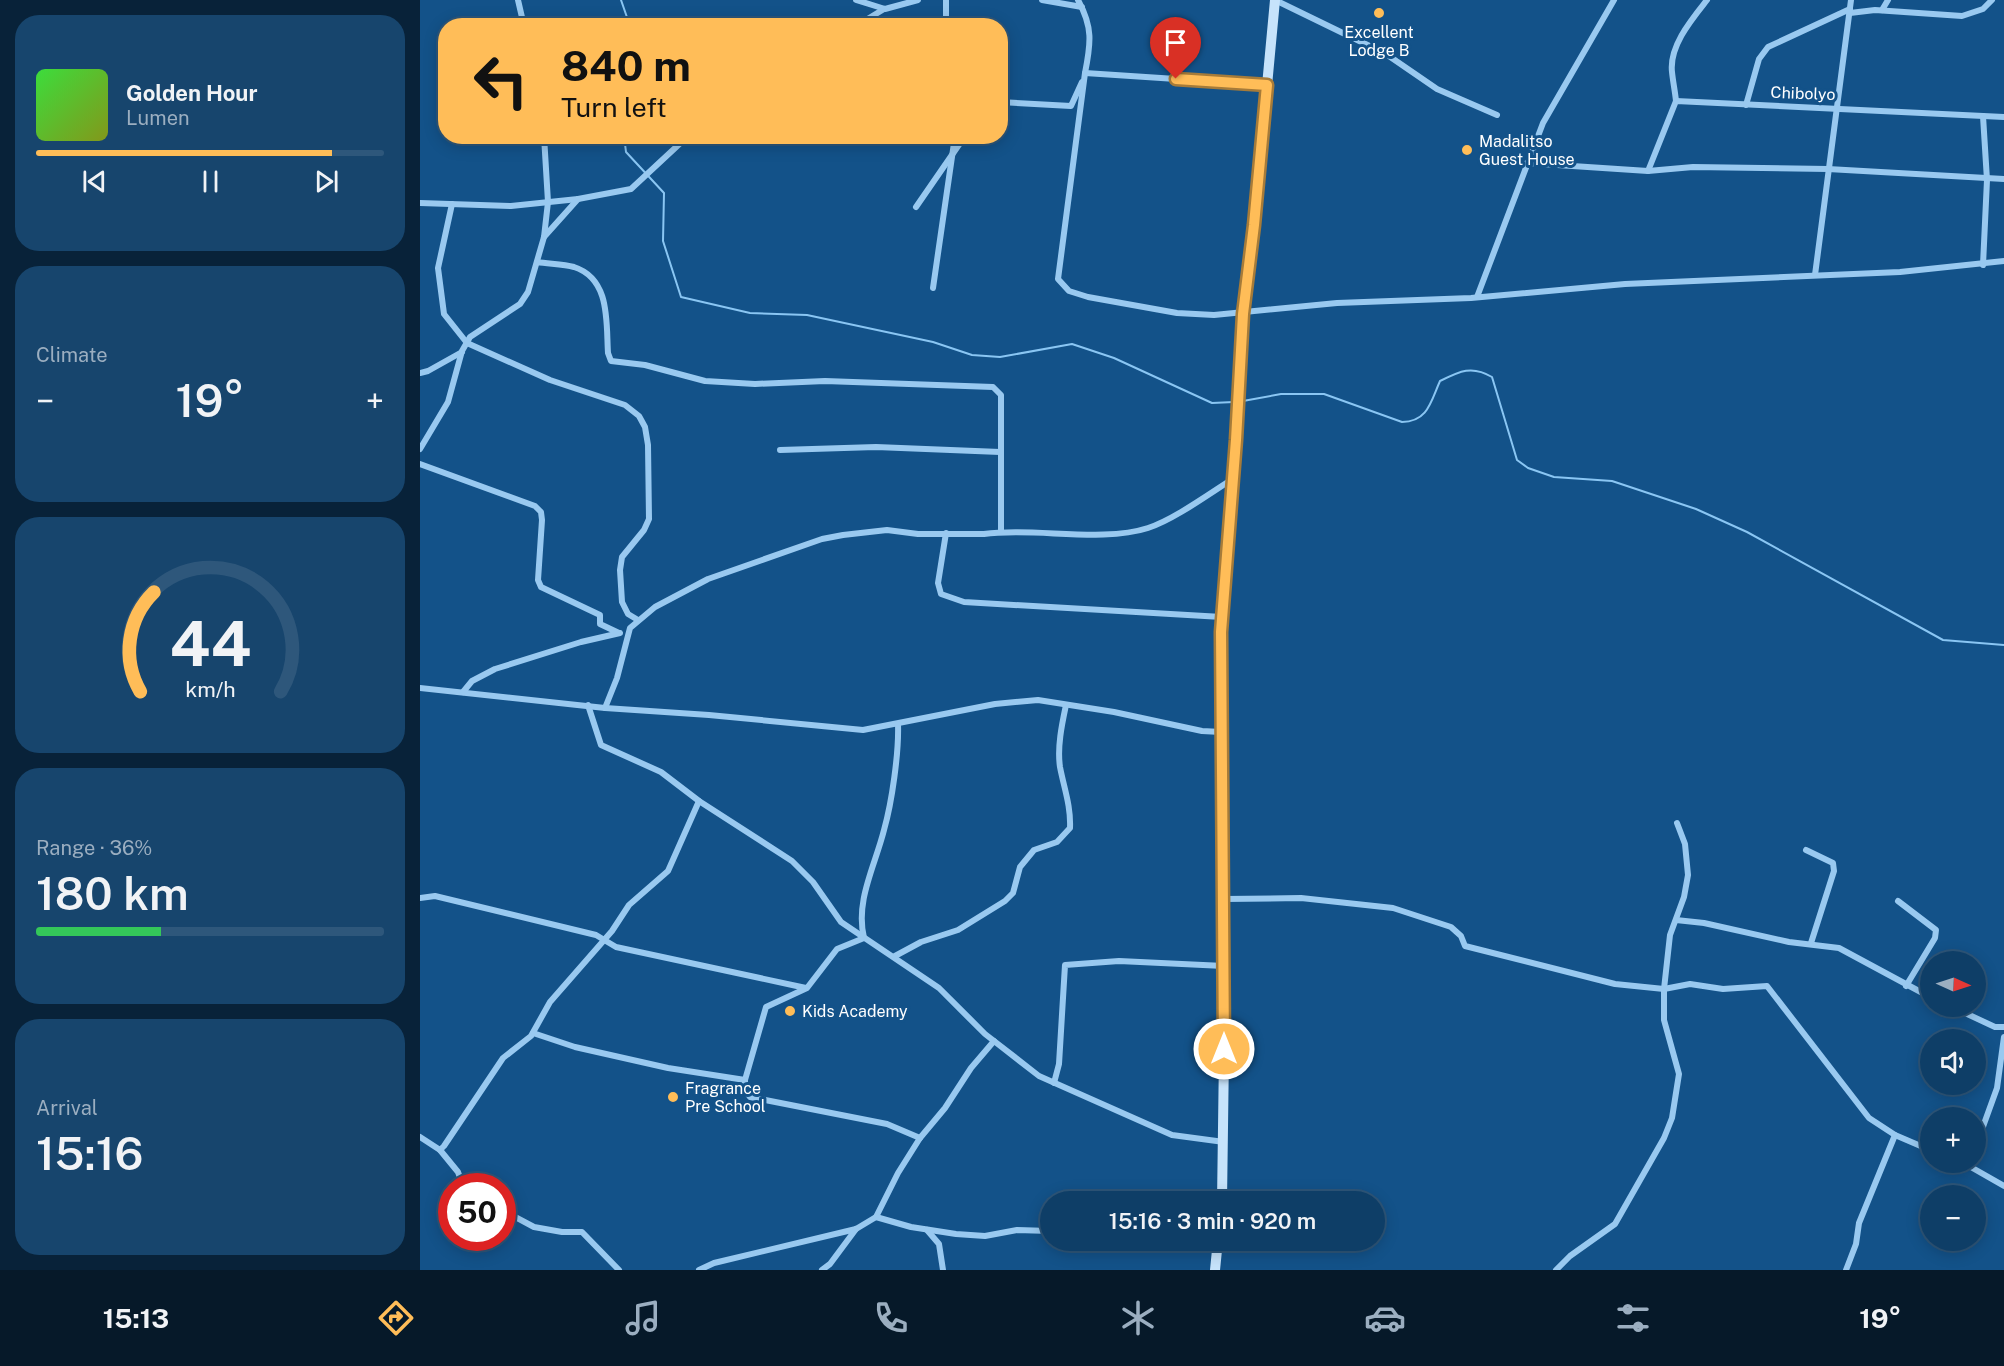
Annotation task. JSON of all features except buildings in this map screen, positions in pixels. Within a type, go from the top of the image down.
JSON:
[{"type":"main road","points":[[1222,1191],[1224,899],[1221,732],[1222,617],[1243,314],[1254,225],[1275,0]]},
{"type":"main road","points":[[1215,1270],[1217,1251]]},
{"type":"street","points":[[518,0],[522,18]]},
{"type":"street","points":[[856,0],[887,9]]},
{"type":"street","points":[[887,9],[890,0]]},
{"type":"street","points":[[871,18],[887,9],[918,0]]},
{"type":"street","points":[[946,0],[946,18]]},
{"type":"street","points":[[1042,0],[1080,3],[1090,31],[1058,269],[1058,279],[1063,287],[1088,297],[1177,314],[1243,314],[1336,303],[1477,297],[1625,284],[1983,265],[2004,261]]},
{"type":"street","points":[[1275,0],[1386,54],[1437,89],[1497,115]]},
{"type":"street","points":[[1477,297],[1543,123],[1614,0]]},
{"type":"street","points":[[1648,171],[1676,101],[1672,72],[1675,50],[1684,32],[1707,0]]},
{"type":"street","points":[[1815,275],[1851,0]]},
{"type":"street","points":[[1882,10],[1888,0]]},
{"type":"street","points":[[1746,105],[1759,59],[1768,47],[1850,11],[1882,10],[1962,16],[1983,9],[1992,0]]},
{"type":"street","points":[[1085,73],[1267,85]]},
{"type":"street","points":[[1008,102],[1071,106],[1085,73]]},
{"type":"street","name":"Chibolyo","points":[[1676,101],[2004,117]]},
{"type":"street","points":[[1983,116],[1987,180],[1983,265]]},
{"type":"street","points":[[420,449],[448,402],[462,351],[467,342],[486,324],[524,300],[544,237],[548,202],[544,144]]},
{"type":"street","points":[[420,203],[510,206],[578,199],[624,191],[636,185],[679,144]]},
{"type":"street","points":[[933,288],[950,189],[953,144]]},
{"type":"street","points":[[916,207],[959,144]]},
{"type":"street","points":[[1527,163],[1586,169],[1648,171],[1693,167],[1828,169],[1987,180],[2004,179]]},
{"type":"street","points":[[544,237],[578,199]]},
{"type":"street","points":[[452,204],[438,268],[444,314],[467,342],[550,380],[625,405],[639,416],[645,427],[648,445],[649,519],[644,530],[622,557],[620,570],[622,602],[628,614],[638,620]]},
{"type":"street","points":[[537,262],[578,269],[597,284],[604,298],[608,354],[611,361],[645,365],[705,381],[755,384],[825,381],[921,386],[987,385],[999,390],[1001,395],[1002,531]]},
{"type":"street","points":[[420,373],[428,372],[462,351]]},
{"type":"street","points":[[780,450],[876,447],[1000,452]]},
{"type":"street","points":[[420,464],[535,506],[542,520],[538,580],[541,587],[582,609],[591,609],[600,615],[600,624],[619,633],[627,634]]},
{"type":"street","points":[[604,708],[617,678],[627,634],[638,620],[655,607],[708,579],[822,539],[887,530],[945,533],[1110,532],[1148,528],[1231,480]]},
{"type":"street","points":[[945,533],[938,582],[941,594],[949,598],[964,602],[1222,617]]},
{"type":"street","points":[[463,692],[472,681],[495,669],[581,642],[619,633]]},
{"type":"street","points":[[420,688],[604,708],[709,715],[863,730],[995,704],[1038,700],[1202,731],[1221,732]]},
{"type":"street","points":[[588,705],[602,745],[617,754],[661,772],[699,801],[792,861],[813,882],[834,915],[864,938],[895,956],[952,999],[994,1041],[1040,1076],[1172,1135],[1224,1142]]},
{"type":"street","points":[[895,956],[921,942],[958,930],[1005,901],[1013,893],[1020,867],[1034,850],[1056,842],[1070,828],[1068,794],[1060,765],[1061,729],[1066,705]]},
{"type":"street","points":[[864,938],[861,925],[866,882],[889,810],[898,724]]},
{"type":"street","points":[[441,1150],[490,1074],[503,1058],[533,1033],[560,988],[603,941],[629,905],[668,871],[699,801]]},
{"type":"street","points":[[1556,1270],[1570,1256],[1615,1224],[1668,1130],[1679,1074],[1664,1020],[1664,989],[1670,935],[1684,897],[1688,875],[1685,844],[1677,823]]},
{"type":"street","points":[[1806,850],[1833,863],[1834,871],[1811,943]]},
{"type":"street","points":[[420,898],[435,896],[596,935],[616,947],[652,956],[773,978],[807,988]]},
{"type":"street","points":[[1224,899],[1302,898],[1393,908],[1451,927],[1461,936],[1465,945],[1615,984],[1664,989],[1690,984],[1723,989],[1767,986],[1809,1044],[1845,1084],[1869,1119],[1895,1135],[1920,1146]]},
{"type":"street","points":[[1898,901],[1936,930],[1935,938],[1906,986]]},
{"type":"street","points":[[1676,920],[1734,929],[1789,942],[1839,948],[1920,992]]},
{"type":"street","points":[[864,938],[837,949],[807,988],[766,1007],[745,1080],[745,1090],[750,1097],[887,1124],[920,1138]]},
{"type":"street","points":[[1054,1083],[1059,1064],[1065,965],[1119,961],[1224,966]]},
{"type":"street","points":[[1974,1017],[1995,1027],[2004,1027]]},
{"type":"street","points":[[533,1033],[575,1047],[668,1068],[745,1080]]},
{"type":"street","points":[[1986,1118],[1997,1088],[2004,1037]]},
{"type":"street","points":[[699,1270],[731,1259],[856,1229],[876,1217],[920,1138],[945,1108],[971,1068],[994,1041]]},
{"type":"street","points":[[1846,1270],[1856,1244],[1859,1223],[1895,1135]]},
{"type":"street","points":[[420,1137],[441,1150],[458,1173]]},
{"type":"street","points":[[1984,1173],[2004,1186]]},
{"type":"street","points":[[516,1217],[534,1227],[562,1232],[582,1232],[619,1270]]},
{"type":"street","points":[[876,1217],[927,1230],[986,1236],[1017,1230],[1040,1231]]},
{"type":"street","points":[[822,1270],[830,1264],[856,1229]]},
{"type":"street","points":[[927,1230],[939,1244],[943,1270]]},
{"type":"waterway","points":[[621,0],[627,18]]},
{"type":"waterway","points":[[625,144],[626,152],[664,193],[663,241],[681,297],[750,313],[807,315],[933,342],[972,355],[1000,357],[1072,344],[1114,358],[1212,403],[1234,402]]},
{"type":"waterway","points":[[1243,401],[1281,394],[1324,394],[1402,422],[1411,421],[1427,409],[1440,381],[1460,372],[1472,370],[1485,373],[1492,377],[1517,460],[1528,468],[1554,477],[1612,481],[1696,509],[1747,532],[1943,640],[2004,645]]},
{"type":"place","name":"Excellent Lodge B","points":[[1379,13]]},
{"type":"place","name":"Madalitso Guest House","points":[[1467,150]]},
{"type":"place","name":"Kids Academy","points":[[790,1011]]},
{"type":"place","name":"Fragrance Pre School","points":[[673,1097]]},
{"type":"route","points":[[1176,79],[1267,85],[1243,314],[1221,632],[1224,1049]]}]
